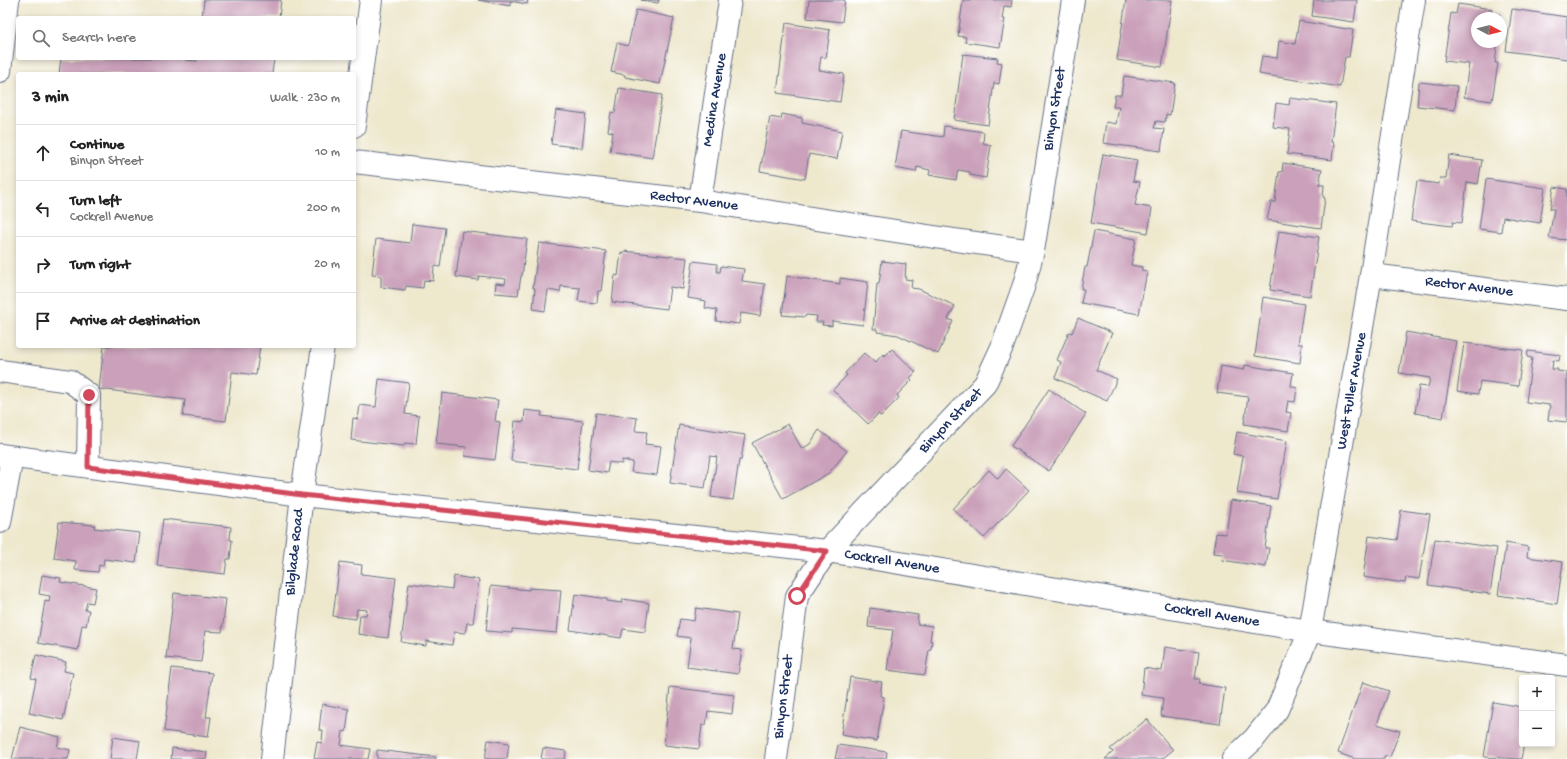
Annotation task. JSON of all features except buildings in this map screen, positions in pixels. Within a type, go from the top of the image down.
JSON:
[{"type":"street","points":[[0,71],[8,0]]},
{"type":"street","points":[[356,111],[371,0]]},
{"type":"street","name":"Medina Avenue","points":[[700,201],[730,0]]},
{"type":"street","name":"Binyon Street","points":[[776,759],[797,596],[827,551],[985,384],[1002,346],[1021,292],[1033,251],[1073,0]]},
{"type":"street","name":"West Fuller Avenue","points":[[1233,759],[1254,739],[1277,710],[1310,631],[1372,274],[1414,0]]},
{"type":"street","name":"Rector Avenue","points":[[356,162],[700,201],[1033,251]]},
{"type":"street","name":"Rector Avenue","points":[[1372,274],[1567,298]]},
{"type":"street","name":"Bilglade Road","points":[[272,759],[302,495],[323,348]]},
{"type":"street","points":[[0,371],[70,381],[89,395],[88,467]]},
{"type":"street","points":[[0,522],[6,456]]},
{"type":"street","name":"Cockrell Avenue","points":[[6,456],[302,495],[827,551],[1310,631],[1567,665]]},
{"type":"route","points":[[89,395],[88,467],[302,495],[827,551],[797,596]]}]
